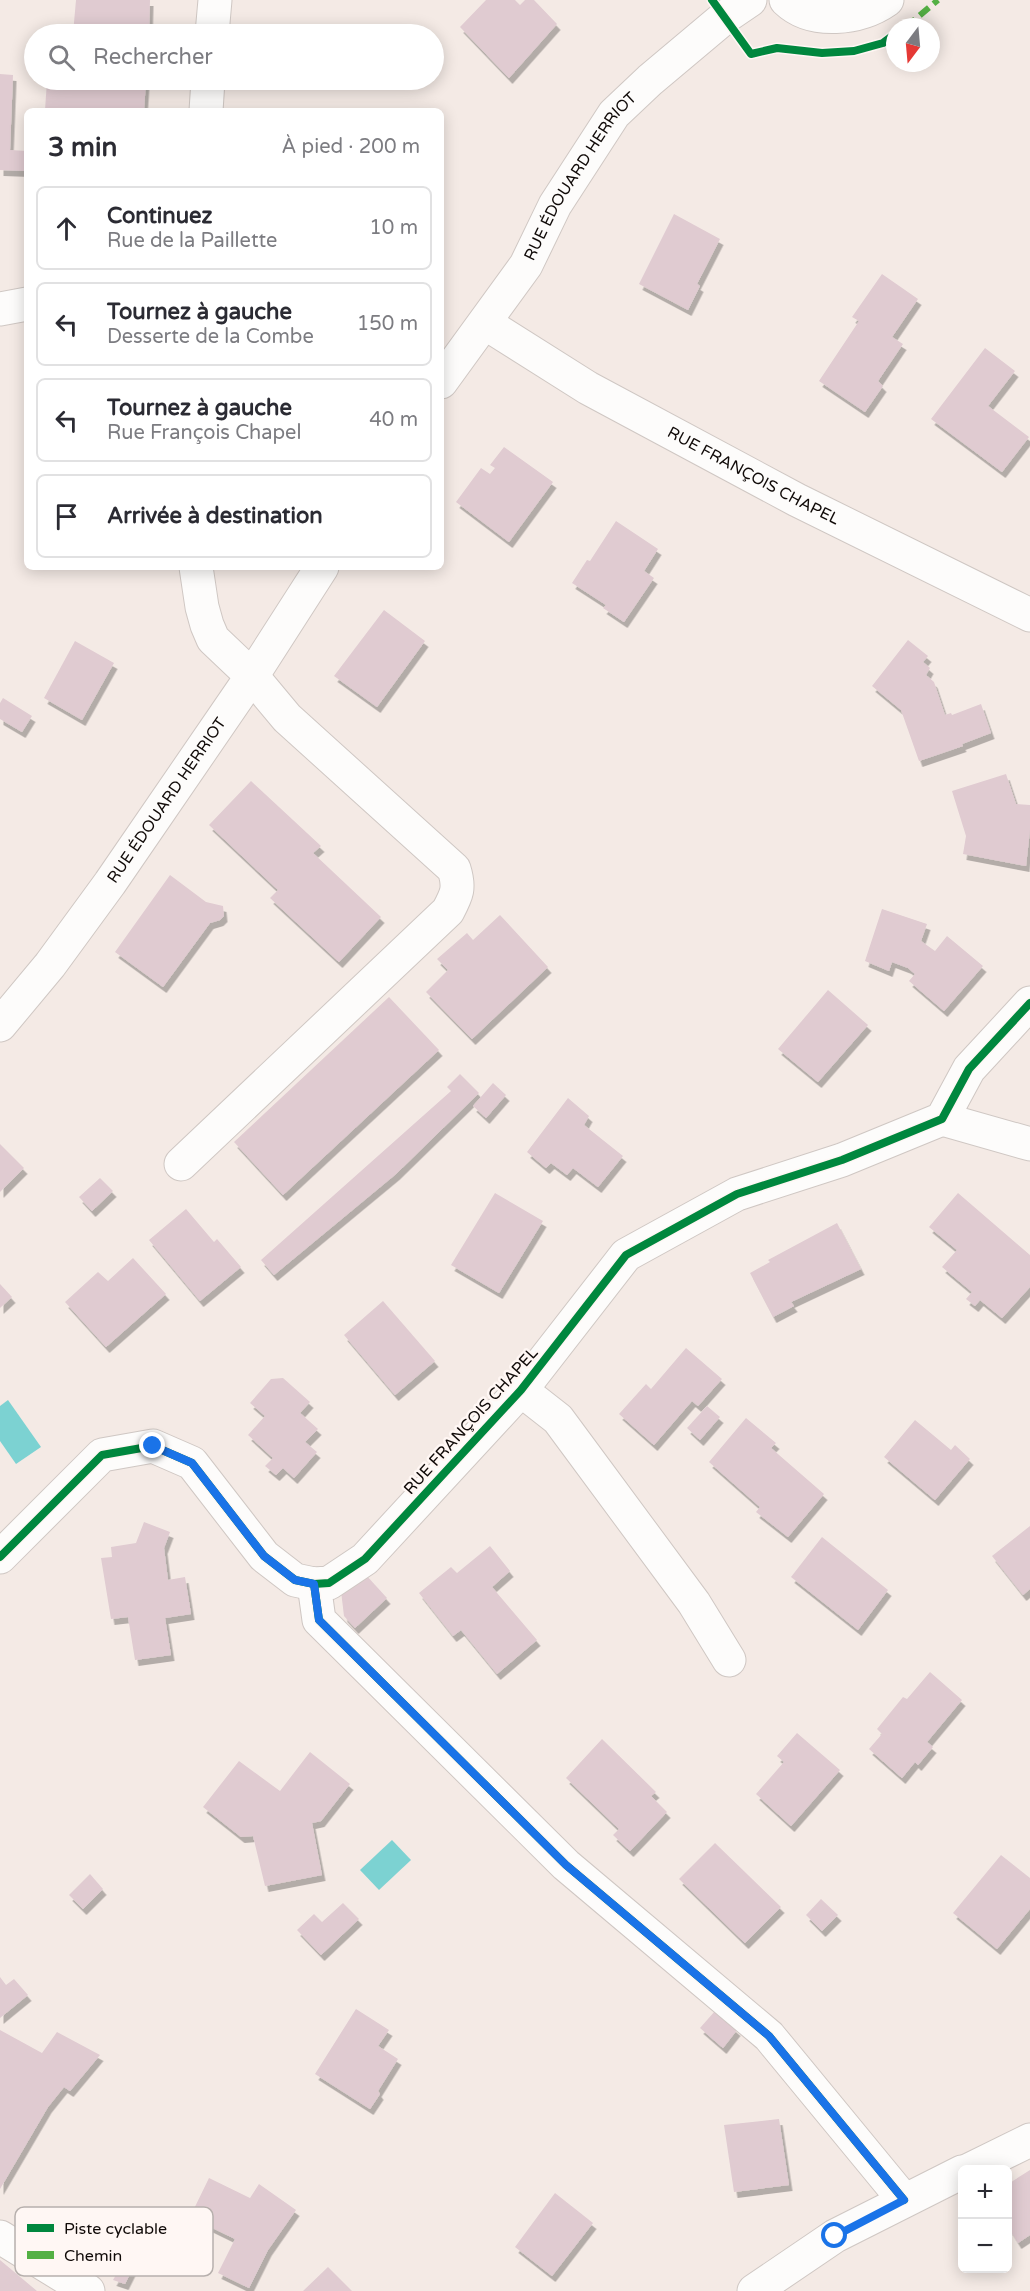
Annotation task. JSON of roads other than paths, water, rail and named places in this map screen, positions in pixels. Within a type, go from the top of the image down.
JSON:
[{"type":"street","points":[[213,24],[215,0]]},
{"type":"street","name":"RUE ÉDOUARD HERRIOT","points":[[444,378],[526,265],[555,205],[614,114],[708,31],[750,0]]},
{"type":"street","points":[[786,0],[813,14],[838,18],[863,13],[887,0]]},
{"type":"street","points":[[206,108],[207,90]]},
{"type":"street","points":[[0,309],[24,305]]},
{"type":"street","name":"RUE FRANÇOIS CHAPEL","points":[[485,323],[599,394],[797,500],[1030,615]]},
{"type":"street","points":[[181,1164],[448,911],[456,896],[458,883],[454,869],[287,718],[252,676],[213,639],[202,607],[196,570]]},
{"type":"street","name":"RUE ÉDOUARD HERRIOT","points":[[0,1025],[50,965],[96,902],[252,676],[320,570]]},
{"type":"street","points":[[1030,1003],[969,1069],[942,1119],[1030,1144]]},
{"type":"street","name":"RUE FRANÇOIS CHAPEL","points":[[314,1584],[329,1583],[365,1559],[521,1390],[626,1255],[737,1194],[842,1160],[942,1119]]},
{"type":"street","points":[[521,1390],[558,1419],[694,1603],[729,1660]]},
{"type":"street","points":[[0,1557],[102,1455],[153,1446],[192,1463],[264,1556],[295,1580],[314,1584],[319,1620],[566,1865],[769,2036],[904,2200]]},
{"type":"street","points":[[977,2165],[1030,2140]]},
{"type":"street","points":[[754,2291],[835,2236],[958,2174]]},
{"type":"street","points":[[0,2237],[15,2246]]},
{"type":"street","points":[[64,2276],[88,2291]]},
{"type":"water","points":[[8,1400],[41,1447],[16,1464],[0,1441],[0,1406]]},
{"type":"water","points":[[392,1840],[411,1860],[379,1890],[360,1870]]}]
